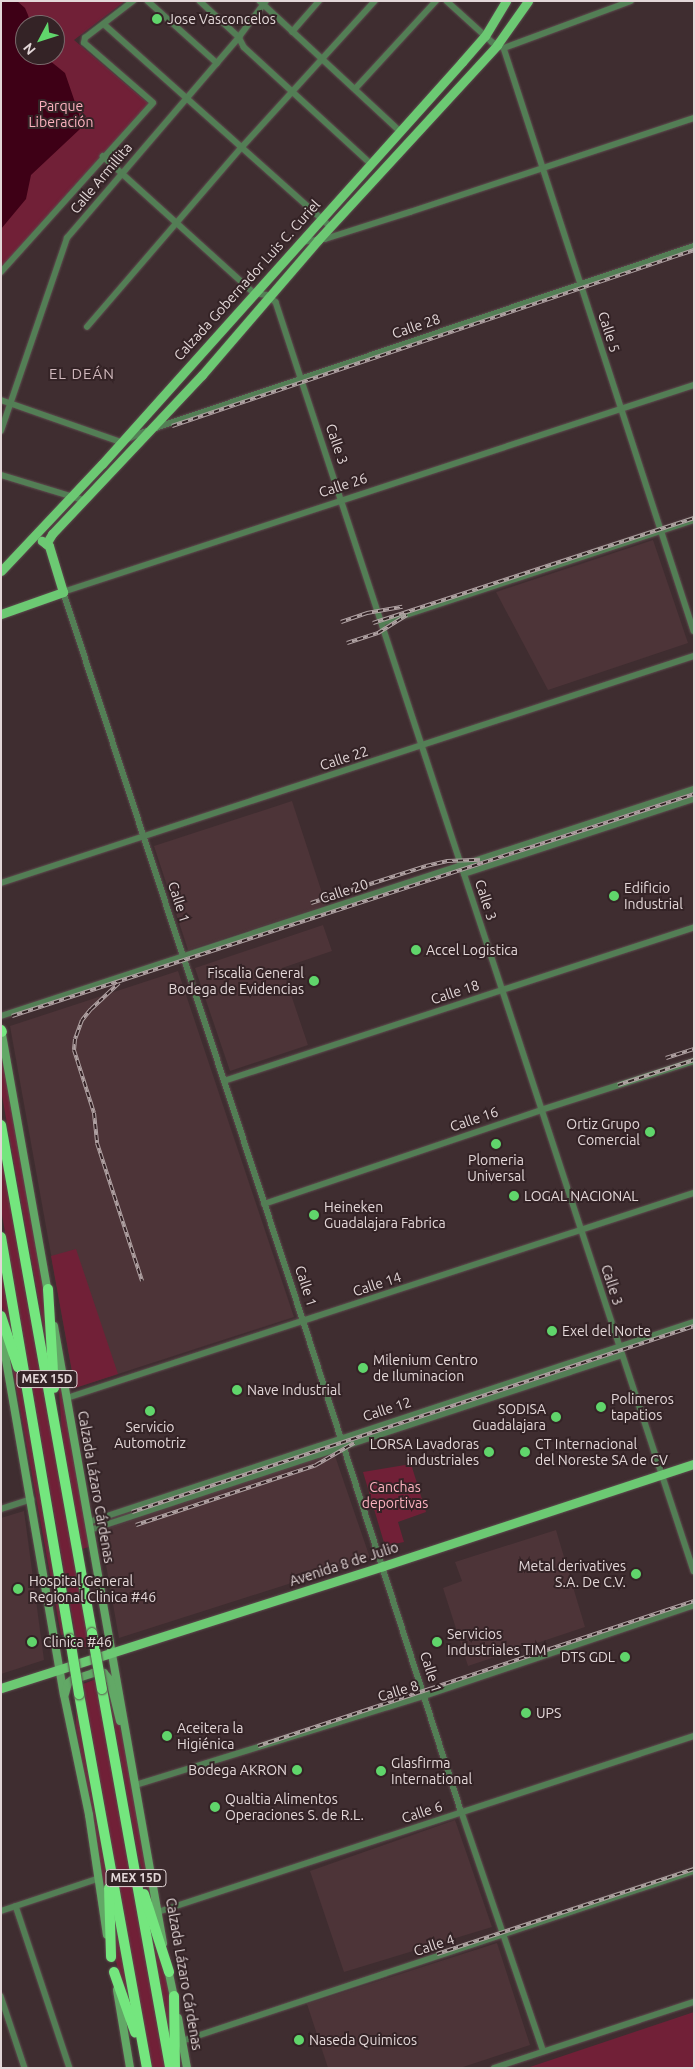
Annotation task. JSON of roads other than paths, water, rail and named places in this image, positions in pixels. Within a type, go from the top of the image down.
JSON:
[{"type":"highway","name":"MEX 15D","points":[[1,1125],[170,2068]]},
{"type":"highway","name":"MEX 15D","points":[[1,1237],[79,1694],[146,2064]]},
{"type":"highway","points":[[48,1290],[57,1436]]},
{"type":"highway","points":[[1,1316],[28,1400]]},
{"type":"highway","points":[[106,1840],[111,1957]]},
{"type":"highway","points":[[133,1859],[169,1972]]},
{"type":"highway","points":[[114,1972],[146,2064]]},
{"type":"highway","points":[[174,1996],[175,2068]]},
{"type":"main road","name":"Calzada Gobernador Luis C. Curiel","points":[[1,571],[34,538],[121,442],[485,36],[506,1]]},
{"type":"main road","name":"Calzada Gobernador Luis C. Curiel","points":[[46,544],[52,534],[147,431],[202,375],[330,226],[500,46],[528,1]]},
{"type":"main road","points":[[34,538],[46,544]]},
{"type":"main road","name":"Calle 1","points":[[46,544],[62,592]]},
{"type":"main road","name":"Calle 26","points":[[1,614],[62,592]]},
{"type":"main road","name":"Calzada Lázaro Cárdenas","points":[[1,1030],[187,2068]]},
{"type":"main road","points":[[2,1336],[64,1695],[88,1815],[97,1879],[130,2068]]},
{"type":"main road","name":"Avenida 8 de Julio","points":[[1,1688],[694,1464]]},
{"type":"main road","points":[[64,1695],[68,1683],[72,1680],[101,1672],[108,1676],[131,1754]]},
{"type":"street","points":[[1,272],[152,103],[84,43],[85,38],[133,1]]},
{"type":"street","points":[[148,1],[217,63]]},
{"type":"street","points":[[200,1],[239,37],[244,47],[370,163]]},
{"type":"street","points":[[292,32],[319,1]]},
{"type":"street","points":[[87,327],[242,147],[375,1]]},
{"type":"street","points":[[355,90],[436,1]]},
{"type":"street","points":[[447,1],[485,36],[500,46],[631,1]]},
{"type":"street","points":[[263,2],[292,32],[400,131]]},
{"type":"street","name":"Calle Armillita","points":[[1,431],[67,238],[239,37],[263,2]]},
{"type":"street","points":[[104,24],[330,226]]},
{"type":"street","name":"Calle 5","points":[[500,46],[694,631]]},
{"type":"street","points":[[299,242],[318,240],[542,169],[694,118]]},
{"type":"street","points":[[103,156],[254,294],[270,297]]},
{"type":"street","name":"Calle 28","points":[[121,442],[147,431],[694,246]]},
{"type":"street","name":"Calle 3","points":[[270,297],[276,302],[343,500],[580,1230],[694,1571]]},
{"type":"street","name":"Calle 26","points":[[62,592],[694,385]]},
{"type":"street","points":[[1,400],[121,442]]},
{"type":"street","points":[[1,474],[84,500]]},
{"type":"street","points":[[382,623],[694,520]]},
{"type":"street","name":"Calle 1","points":[[62,592],[344,1446],[461,1812],[543,2052]]},
{"type":"street","name":"Calle 22","points":[[1,883],[694,656]]},
{"type":"street","name":"Calle 20","points":[[1,1016],[694,789]]},
{"type":"street","points":[[464,874],[694,799]]},
{"type":"street","name":"Calle 18","points":[[224,1081],[694,927]]},
{"type":"street","name":"Calle 16","points":[[264,1204],[541,1110],[694,1061]]},
{"type":"street","name":"Calle 14","points":[[67,1398],[694,1193]]},
{"type":"street","name":"Calle 12","points":[[90,1526],[341,1438],[694,1322]]},
{"type":"street","name":"Calle 12","points":[[90,1526],[344,1446],[622,1355]]},
{"type":"street","points":[[1,1509],[31,1499]]},
{"type":"street","name":"Calle 8","points":[[136,1785],[424,1696],[694,1605]]},
{"type":"street","name":"Calle 6","points":[[158,1912],[694,1736]]},
{"type":"street","name":"Calle 4","points":[[182,2041],[694,1871]]},
{"type":"street","points":[[1,1911],[97,1879]]},
{"type":"street","points":[[16,1906],[70,2068]]},
{"type":"street","points":[[1,1996],[25,2068]]},
{"type":"street","points":[[494,2068],[694,2002]]},
{"type":"railway","points":[[172,426],[694,250]]},
{"type":"railway","points":[[373,623],[694,518]]},
{"type":"railway","points":[[341,622],[367,613],[402,607]]},
{"type":"railway","points":[[347,643],[378,633],[407,615]]},
{"type":"railway","points":[[12,1016],[694,794]]},
{"type":"railway","points":[[311,903],[426,866],[447,861],[480,860]]},
{"type":"railway","points":[[119,983],[82,1020],[75,1039],[74,1050],[94,1113],[97,1143],[142,1281]]},
{"type":"railway","points":[[666,1058],[694,1049]]},
{"type":"railway","points":[[618,1085],[694,1060]]},
{"type":"railway","points":[[132,1512],[694,1326]]},
{"type":"railway","points":[[136,1525],[316,1465],[354,1443]]},
{"type":"railway","points":[[258,1746],[694,1601]]},
{"type":"railway","points":[[437,1954],[694,1869]]},
{"type":"place","name":"Jose Vasconcelos","points":[[157,19]]},
{"type":"place","name":"Edificio Industrial","points":[[614,896]]},
{"type":"place","name":"Accel Logistica","points":[[416,950]]},
{"type":"place","name":"Fiscalia General Bodega de Evidencias","points":[[314,981]]},
{"type":"place","name":"Ortiz Grupo Comercial","points":[[650,1132]]},
{"type":"place","name":"Plomeria Universal","points":[[496,1144]]},
{"type":"place","name":"LOGAL NACIONAL","points":[[514,1196]]},
{"type":"place","name":"Heineken Guadalajara Fabrica","points":[[314,1215]]},
{"type":"place","name":"Exel del Norte","points":[[552,1331]]},
{"type":"place","name":"Milenium Centro de Iluminacion","points":[[363,1368]]},
{"type":"place","name":"Nave Industrial","points":[[237,1390]]},
{"type":"place","name":"Polimeros tapatios","points":[[601,1407]]},
{"type":"place","name":"Servicio Automotriz","points":[[150,1411]]},
{"type":"place","name":"SODISA Guadalajara","points":[[556,1417]]},
{"type":"place","name":"LORSA Lavadoras industriales","points":[[489,1452]]},
{"type":"place","name":"CT Internacional del Noreste SA de CV","points":[[525,1452]]},
{"type":"place","name":"Metal derivatives S.A. De C.V.","points":[[636,1574]]},
{"type":"place","name":"Hospital General Regional Clinica #46","points":[[18,1589]]},
{"type":"place","name":"Clinica #46","points":[[32,1642]]},
{"type":"place","name":"Servicios Industriales TIM","points":[[437,1642]]},
{"type":"place","name":"DTS GDL","points":[[625,1657]]},
{"type":"place","name":"UPS","points":[[526,1713]]},
{"type":"place","name":"Aceitera la Higiénica","points":[[167,1736]]},
{"type":"place","name":"Bodega AKRON","points":[[297,1770]]},
{"type":"place","name":"Glasfirma International","points":[[381,1771]]},
{"type":"place","name":"Qualtia Alimentos Operaciones S. de R.L.","points":[[215,1807]]},
{"type":"place","name":"Naseda Quimicos","points":[[299,2040]]},
{"type":"district","name":"EL DEÁN","points":[[82,374]]},
{"type":"park label","name":"Parque Liberación","points":[[61,114]]},
{"type":"park label","name":"Canchas deportivas","points":[[395,1495]]}]
